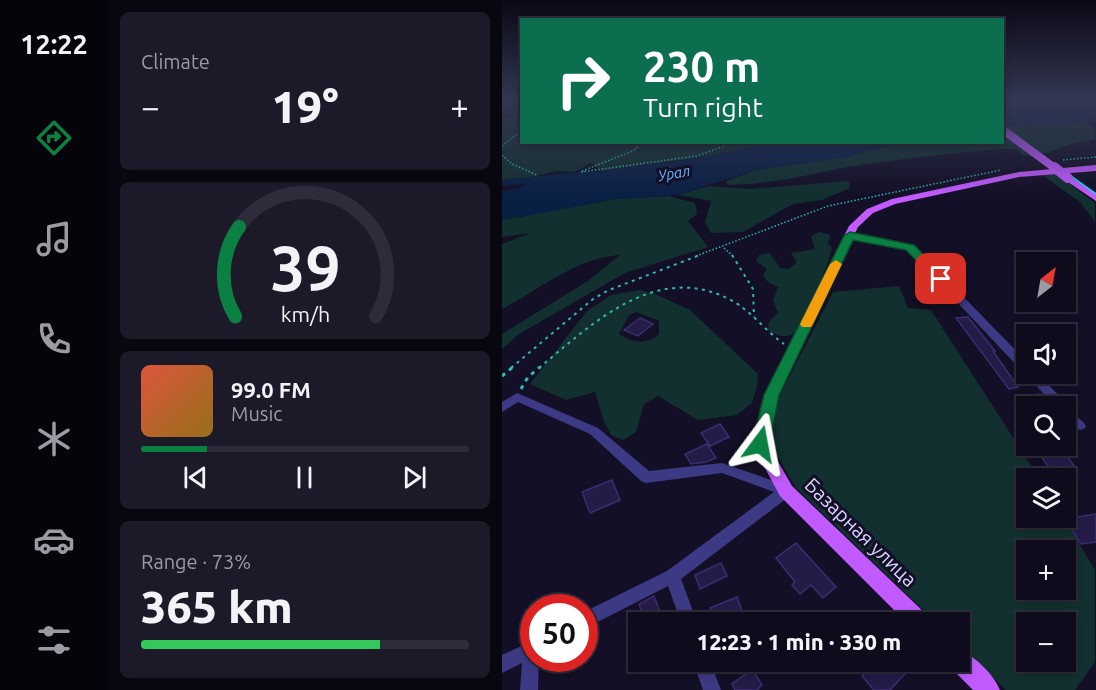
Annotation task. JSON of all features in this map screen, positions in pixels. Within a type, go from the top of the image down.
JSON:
[{"type":"main road","points":[[1005,131],[1096,198]]},
{"type":"main road","points":[[786,491],[760,444],[772,395],[854,226],[871,211],[892,202],[970,187],[1039,170],[1070,167],[1096,168]]},
{"type":"main road","name":"Базарная улица","points":[[786,491],[910,612]]},
{"type":"main road","points":[[970,672],[989,690]]},
{"type":"street","points":[[850,236],[910,247],[1016,358]]},
{"type":"street","points":[[1041,384],[1053,396]]},
{"type":"street","points":[[502,408],[517,397],[594,431],[646,477],[722,468],[786,491]]},
{"type":"street","points":[[1076,422],[1080,426]]},
{"type":"street","name":"Базарная улица","points":[[598,614],[672,576],[786,491]]},
{"type":"street","points":[[672,576],[685,612]]},
{"type":"street","points":[[502,664],[520,655]]},
{"type":"street","points":[[529,690],[530,672]]},
{"type":"street","points":[[706,672],[712,690]]},
{"type":"path","points":[[502,146],[520,131]]},
{"type":"path","points":[[641,144],[633,151],[580,172],[607,170],[676,156],[696,156],[731,144]]},
{"type":"path","points":[[502,155],[512,164],[537,175]]},
{"type":"path","points":[[1060,160],[1096,157]]},
{"type":"path","points":[[502,376],[593,299],[609,290],[723,247],[734,257],[753,289],[754,317]]},
{"type":"path","points":[[517,397],[528,377],[613,309],[660,288],[685,284],[725,297],[754,317],[770,336],[794,349]]},
{"type":"green space","points":[[502,131],[520,131],[520,144],[765,144],[710,156],[602,171],[591,163],[575,172],[558,171],[502,180]]},
{"type":"green space","points":[[1004,131],[1095,131],[1095,139],[1039,154],[1022,155],[1017,149],[999,149],[866,164],[763,183],[728,185],[726,181],[762,168],[848,157],[894,144],[1004,144]]},
{"type":"green space","points":[[1055,173],[1095,203],[1095,222],[1080,202],[1041,174]]},
{"type":"green space","points":[[849,181],[850,188],[822,200],[793,204],[743,232],[711,233],[705,222],[711,201],[678,195],[709,186],[750,189]]},
{"type":"green space","points":[[669,196],[695,203],[697,214],[688,221],[708,247],[625,273],[519,334],[502,349],[502,334],[588,281],[620,255],[604,257],[574,268],[502,309],[502,244],[530,233],[502,237],[502,220],[616,199]]},
{"type":"green space","points":[[819,232],[830,235],[828,244],[832,248],[822,280],[799,327],[791,335],[781,336],[768,330],[769,322],[778,312],[773,301],[778,287],[768,282],[763,275],[767,269],[756,261],[759,255],[770,253],[780,268],[789,269],[797,262],[791,253],[815,249],[811,236]]},
{"type":"green space","points":[[899,286],[908,308],[931,310],[1016,442],[1016,456],[1025,456],[1033,468],[1016,468],[1016,528],[1070,528],[1095,570],[1095,662],[1075,690],[1006,690],[970,656],[970,612],[926,612],[796,488],[769,442],[780,395],[833,292]]},
{"type":"green space","points":[[640,290],[655,294],[690,310],[758,374],[752,403],[737,415],[698,420],[658,396],[644,404],[636,432],[623,440],[611,435],[603,419],[595,392],[566,400],[530,384],[587,311],[611,295]],"holes":[[[636,312],[659,321],[659,334],[650,340],[640,342],[619,334],[629,315]]]},
{"type":"water","name":"Урал","points":[[765,144],[894,144],[848,157],[752,171],[678,195],[616,199],[502,220],[502,191],[520,188],[525,184],[502,186],[502,180],[602,171],[711,156]]},
{"type":"building","points":[[968,317],[995,351],[993,351],[1018,387],[1009,389],[956,318]]},
{"type":"building","points":[[640,318],[653,324],[638,336],[624,330]]},
{"type":"building","points":[[720,424],[729,437],[710,446],[701,433]]},
{"type":"building","points":[[707,444],[716,458],[691,464],[685,454]]},
{"type":"building","points":[[1041,456],[1067,456],[1076,468],[1049,468]]},
{"type":"building","points":[[612,480],[620,500],[590,513],[582,492]]},
{"type":"building","points":[[1096,514],[1096,542],[1081,544],[1071,528],[1076,528],[1076,517]]},
{"type":"building","points":[[796,543],[836,587],[823,598],[811,585],[800,594],[792,585],[795,582],[776,558]]},
{"type":"building","points":[[721,563],[727,576],[700,589],[695,575]]},
{"type":"building","points":[[654,596],[660,612],[642,612],[639,604]]},
{"type":"building","points":[[737,597],[742,612],[711,612],[710,608]]},
{"type":"building","points":[[748,672],[754,672],[762,685],[757,690],[735,690],[732,684]]},
{"type":"building","points":[[866,672],[907,672],[890,690],[874,690],[862,676]]},
{"type":"tram line","points":[[1009,131],[1096,194]]},
{"type":"slow traffic","points":[[807,324],[836,264]]},
{"type":"route","points":[[760,444],[772,395],[850,236],[910,247],[941,279]]}]
